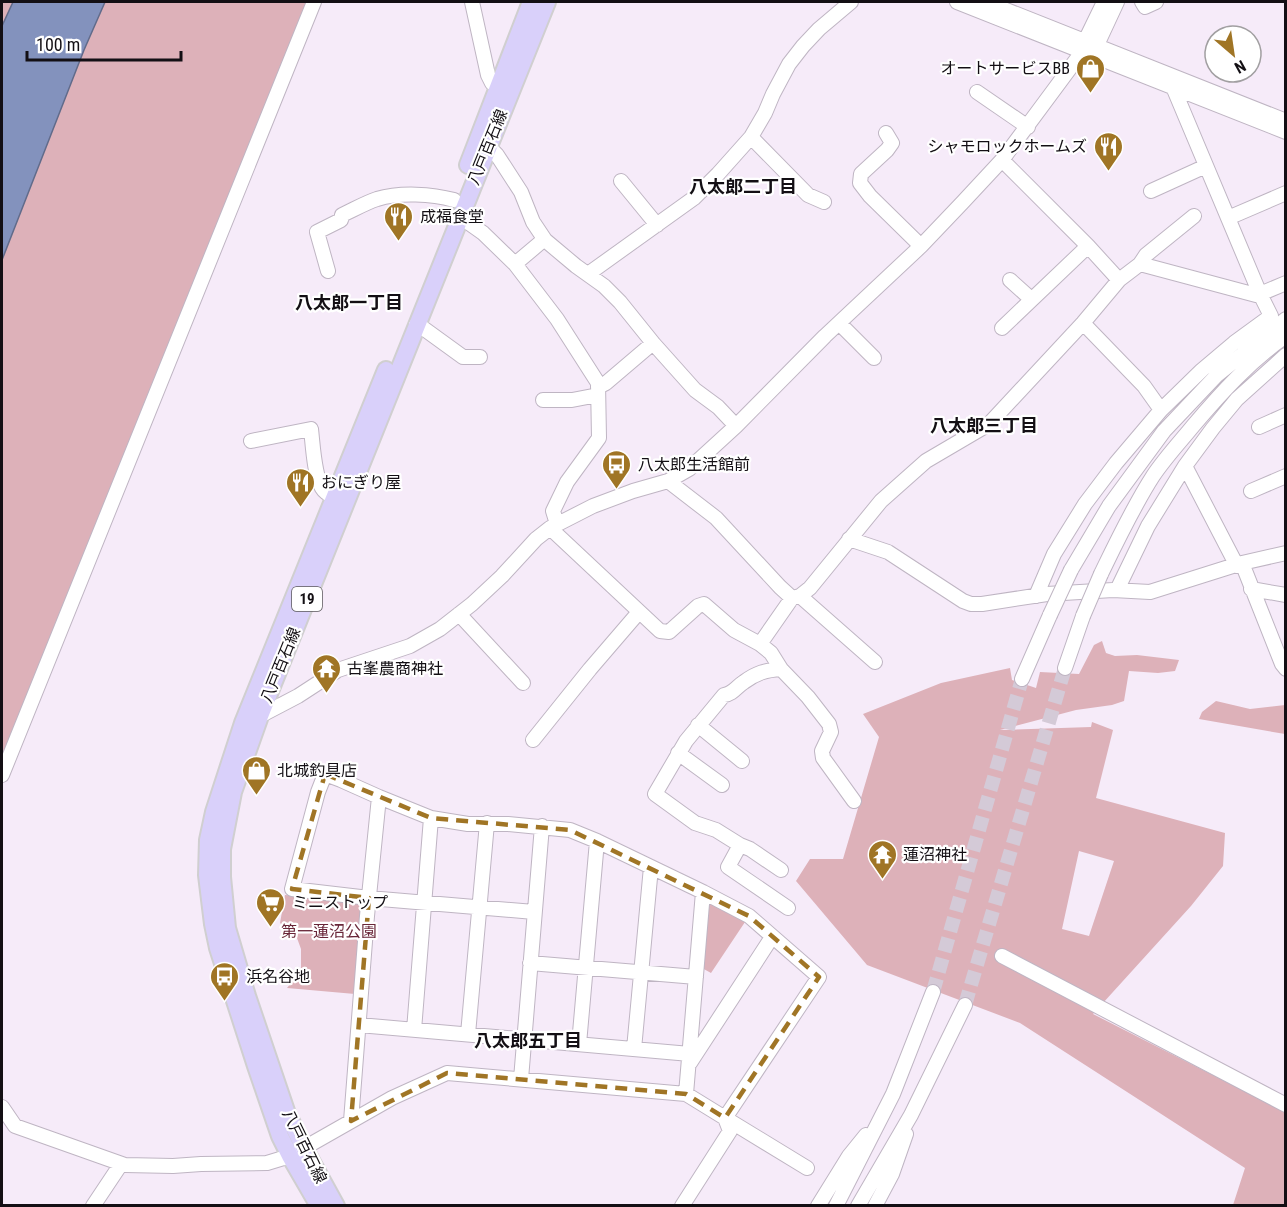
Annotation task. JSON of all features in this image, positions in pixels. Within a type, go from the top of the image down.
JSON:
[{"type":"main road","name":"八戸百石線","points":[[319,1206],[297,1152],[227,928],[222,849],[233,792],[260,716],[416,325],[498,87],[531,2]]},
{"type":"main road","name":"八戸百石線","points":[[336,1206],[297,1152],[280,1136],[218,948],[207,875],[208,840],[214,812],[243,723],[334,498],[457,208],[488,146],[547,2]]},
{"type":"street","points":[[2,775],[314,2]]},
{"type":"street","points":[[472,2],[488,75],[492,83],[498,87]]},
{"type":"street","points":[[588,274],[694,198],[718,174],[751,137],[789,64],[819,29],[851,2]]},
{"type":"street","points":[[957,2],[1088,46],[1286,121]]},
{"type":"street","points":[[986,2],[1088,46],[1173,87],[1286,132]]},
{"type":"street","points":[[1088,46],[1104,2]]},
{"type":"street","points":[[243,723],[298,696],[338,670],[410,646],[440,630],[502,576],[536,539],[553,526],[593,506],[668,481],[689,469],[921,246],[1002,160],[1088,46],[1117,2]]},
{"type":"street","points":[[1142,2],[1145,7],[1156,2]]},
{"type":"street","points":[[1036,596],[1054,554],[1085,504],[1116,463],[1161,410],[1202,370],[1271,316],[1173,87]]},
{"type":"street","points":[[977,92],[1028,127]]},
{"type":"street","points":[[886,133],[892,143],[861,174],[860,183],[870,196],[921,246]]},
{"type":"street","points":[[751,137],[808,195],[824,202]]},
{"type":"street","points":[[488,146],[497,155],[521,192],[533,222],[545,240],[604,286],[695,390],[718,407],[736,426]]},
{"type":"street","points":[[1002,160],[1119,280]]},
{"type":"street","points":[[1151,191],[1206,166]]},
{"type":"street","points":[[621,181],[657,225]]},
{"type":"street","points":[[1228,218],[1286,193]]},
{"type":"street","points":[[328,271],[317,232],[341,220],[342,215],[377,200],[398,195],[441,198],[457,208],[515,264],[557,319],[598,383],[599,438],[567,482],[553,512],[553,526],[660,631],[669,632],[698,606],[704,604],[734,630],[760,644],[771,653],[781,669],[808,697],[829,724],[831,732],[822,751],[823,758],[854,801]]},
{"type":"street","points":[[760,644],[796,597],[810,588],[881,501],[926,461],[990,424],[1083,323],[1119,280],[1194,216]]},
{"type":"street","points":[[515,264],[545,240]]},
{"type":"street","points":[[1002,328],[1088,246]]},
{"type":"street","points":[[1140,264],[1256,295],[1286,283]]},
{"type":"street","points":[[1010,280],[1031,299]]},
{"type":"street","points":[[1022,679],[1071,570],[1109,506],[1164,431],[1217,375],[1286,319]]},
{"type":"street","points":[[839,323],[874,358]]},
{"type":"street","points":[[1083,323],[1144,386],[1161,410]]},
{"type":"street","points":[[416,325],[463,357],[480,357]]},
{"type":"street","points":[[543,400],[572,400],[598,391],[653,343]]},
{"type":"street","points":[[1117,590],[1148,526],[1185,466],[1237,399],[1284,345]]},
{"type":"street","points":[[1065,668],[1101,574],[1121,532],[1153,476],[1217,398],[1245,369],[1284,345]]},
{"type":"street","points":[[1259,427],[1286,415]]},
{"type":"street","points":[[251,441],[311,429],[318,479],[327,494],[334,498]]},
{"type":"street","points":[[1185,466],[1240,565],[1286,669]]},
{"type":"street","points":[[1251,491],[1286,476]]},
{"type":"street","points":[[668,481],[716,518],[780,587],[796,597],[875,662]]},
{"type":"street","points":[[849,539],[888,552],[971,604],[1117,590],[1150,592],[1286,553]]},
{"type":"street","points":[[1251,589],[1286,595]]},
{"type":"street","points":[[533,740],[639,612]]},
{"type":"street","points":[[459,614],[523,683]]},
{"type":"street","points":[[781,669],[766,670],[756,674],[741,684],[731,695],[724,696],[698,725],[678,753],[656,794],[695,823],[716,830],[781,870]]},
{"type":"street","points":[[698,725],[742,761]]},
{"type":"street","points":[[678,753],[722,785]]},
{"type":"street","points":[[534,912],[292,889],[325,774],[431,818],[468,824],[542,826],[570,830],[749,916],[819,977],[725,1118]]},
{"type":"street","points":[[351,1121],[379,797]]},
{"type":"street","points":[[414,1030],[431,818]]},
{"type":"street","points":[[468,1034],[487,823]]},
{"type":"street","points":[[521,1079],[542,826]]},
{"type":"street","points":[[579,1044],[597,841]]},
{"type":"street","points":[[740,845],[728,867],[788,908]]},
{"type":"street","points":[[634,1049],[651,867]]},
{"type":"street","points":[[686,1094],[703,892]]},
{"type":"street","points":[[689,1059],[772,937]]},
{"type":"street","points":[[1002,956],[1286,1105]]},
{"type":"street","points":[[530,963],[696,977]]},
{"type":"street","points":[[836,1206],[883,1115],[933,992]]},
{"type":"street","points":[[858,1206],[911,1115],[965,1005]]},
{"type":"street","points":[[359,1025],[634,1049],[689,1059]]},
{"type":"street","points":[[2,1107],[15,1126],[125,1165],[267,1163],[297,1152],[392,1098],[447,1073],[686,1094],[807,1168]]},
{"type":"street","points":[[818,1206],[849,1156],[883,1115]]},
{"type":"street","points":[[875,1206],[892,1174],[911,1115]]},
{"type":"street","points":[[682,1206],[730,1131],[725,1118]]},
{"type":"street","points":[[93,1206],[121,1164]]},
{"type":"highlighted area","points":[[325,774],[431,818],[570,830],[749,916],[819,977],[725,1118],[686,1094],[447,1073],[351,1121],[369,898],[292,889]]},
{"type":"green space","points":[[2,2],[13,2],[2,26]]},
{"type":"green space","points":[[105,2],[308,2],[2,760],[2,260]]},
{"type":"green space","points":[[1102,641],[1106,653],[1115,656],[1137,655],[1179,660],[1175,671],[1158,673],[1129,671],[1124,701],[1076,710],[1000,730],[1091,727],[1092,722],[1113,730],[1096,798],[1225,833],[1223,866],[1191,906],[1093,1014],[1285,1112],[1285,1205],[1233,1205],[1245,1168],[1020,1023],[867,965],[796,881],[810,859],[843,859],[879,737],[863,714],[941,683],[1010,668],[1012,680],[1036,688],[1040,672],[1079,674],[1094,645]],"holes":[[[1079,851],[1114,861],[1089,936],[1062,929]]]},
{"type":"green space","points":[[1216,701],[1250,709],[1285,705],[1285,734],[1199,719],[1202,712]]},
{"type":"green space","name":"第一蓮沼公園","points":[[285,895],[361,901],[364,907],[355,994],[287,988],[301,971],[301,949],[297,938],[280,923]]},
{"type":"green space","points":[[711,902],[745,922],[711,973],[702,968],[707,904]]},
{"type":"water","points":[[13,2],[105,2],[2,260],[2,26]]},
{"type":"tunnel","points":[[965,1005],[1065,668]]},
{"type":"tunnel","points":[[933,992],[1022,679]]},
{"type":"place","name":"オートサービスBB","points":[[1091,94]]},
{"type":"place","name":"シャモロックホームズ","points":[[1108,172]]},
{"type":"place","name":"成福食堂","points":[[399,242]]},
{"type":"place","name":"八太郎生活館前","points":[[617,490]]},
{"type":"place","name":"おにぎり屋","points":[[300,508]]},
{"type":"place","name":"古峯農商神社","points":[[326,694]]},
{"type":"place","name":"北城釣具店","points":[[256,796]]},
{"type":"place","name":"蓮沼神社","points":[[882,880]]},
{"type":"place","name":"ミニストップ","points":[[271,928]]},
{"type":"place","name":"浜名谷地","points":[[225,1002]]},
{"type":"district","name":"八太郎二丁目","points":[[743,187]]},
{"type":"district","name":"八太郎一丁目","points":[[349,303]]},
{"type":"district","name":"八太郎三丁目","points":[[984,426]]},
{"type":"district","name":"八太郎五丁目","points":[[528,1041]]}]
